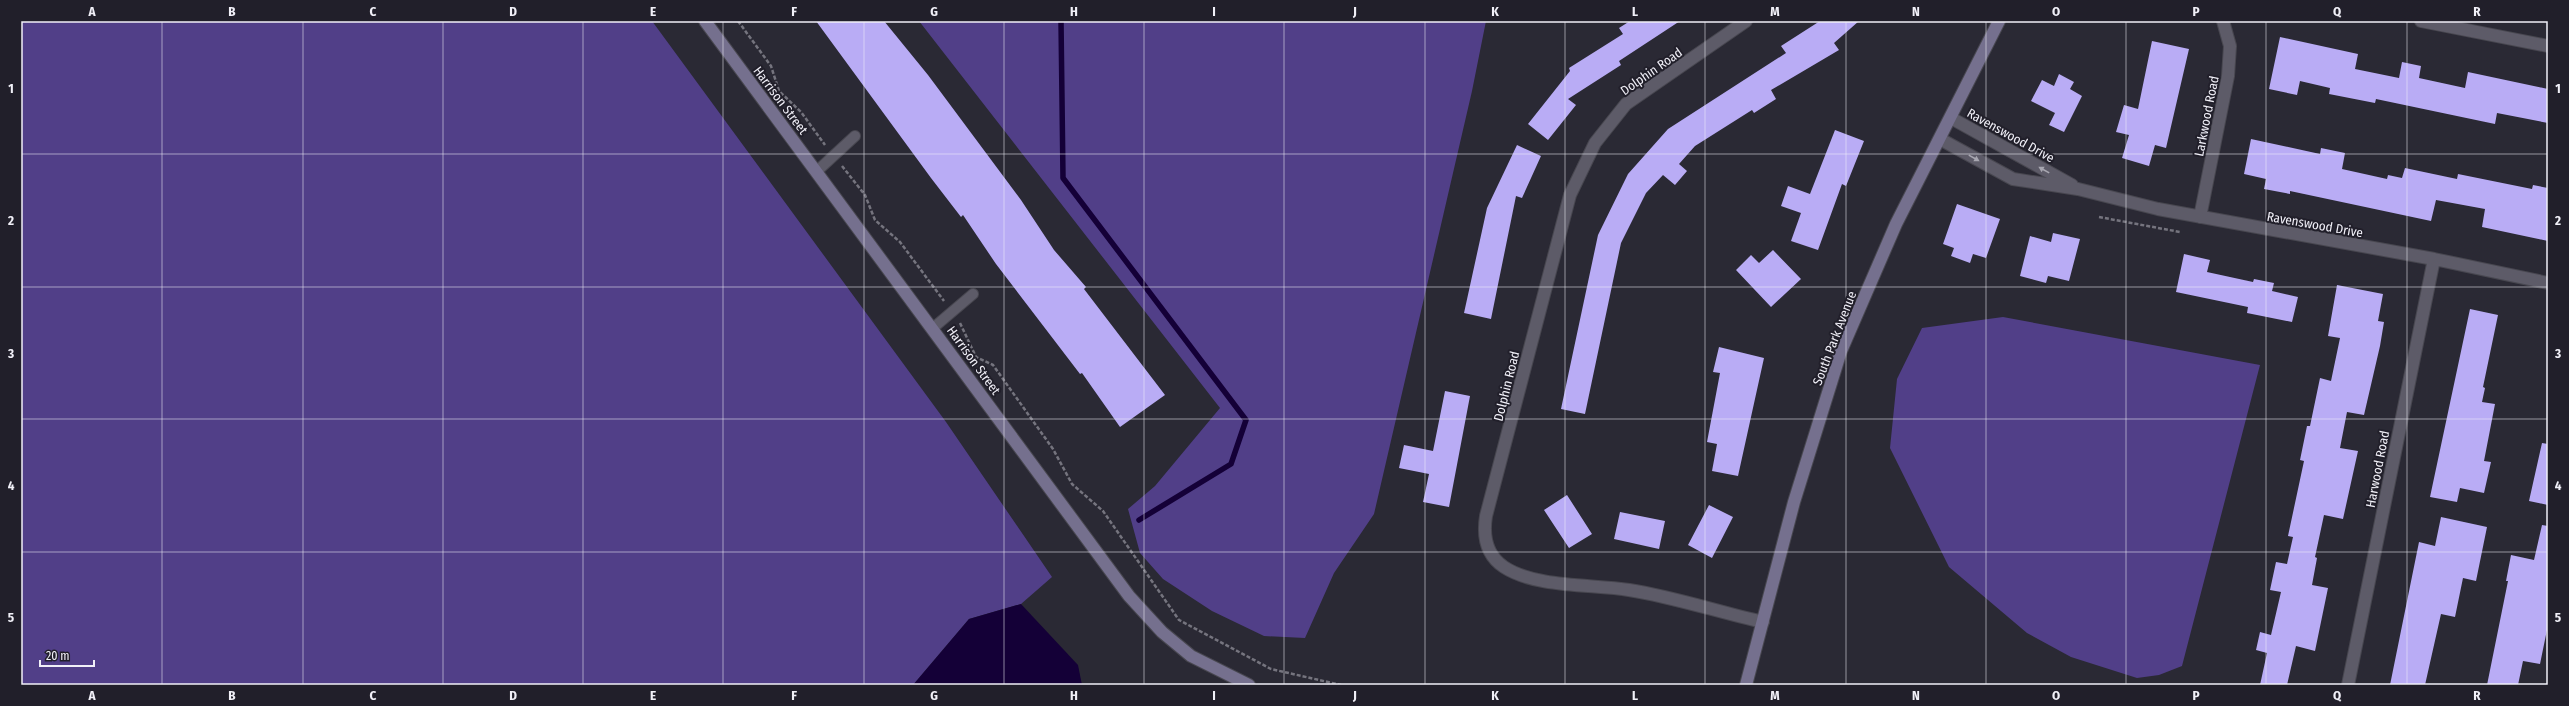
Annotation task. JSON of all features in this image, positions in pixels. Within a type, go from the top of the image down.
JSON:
[{"type":"street","name":"Harrison Street","points":[[705,21],[1134,601],[1162,632],[1191,656],[1248,685]]},
{"type":"street","name":"Dolphin Road","points":[[1746,21],[1626,104],[1596,143],[1570,195],[1486,516],[1484,536],[1490,552],[1500,563],[1527,577],[1545,581],[1629,590],[1763,622]]},
{"type":"street","name":"South Park Avenue","points":[[1746,685],[1794,502],[1841,351],[1896,224],[1999,21]]},
{"type":"street","name":"Larkwood Road","points":[[2200,217],[2228,76],[2230,46],[2223,21]]},
{"type":"street","points":[[2421,21],[2548,46]]},
{"type":"street","name":"Ravenswood Drive","points":[[1951,118],[2078,189]]},
{"type":"street","name":"Ravenswood Drive","points":[[1940,139],[2013,179],[2078,189],[2109,198],[2200,217],[2434,259],[2548,283]]},
{"type":"street","name":"Harwood Road","points":[[2348,685],[2434,259]]},
{"type":"lane","points":[[816,172],[855,136]]},
{"type":"lane","points":[[933,328],[973,294]]},
{"type":"path","points":[[738,21],[771,66],[779,91],[801,112],[866,195],[875,220],[900,242],[965,328],[976,357],[993,365],[1053,449],[1072,484],[1104,511],[1180,620],[1271,669],[1341,685]]},
{"type":"path","points":[[2099,217],[2180,232]]},
{"type":"shaded area","points":[[21,21],[652,21],[946,422],[1052,577],[1021,604],[969,619],[913,685],[21,685]]},
{"type":"shaded area","points":[[919,21],[1486,21],[1472,91],[1374,514],[1334,573],[1305,638],[1264,636],[1212,611],[1163,579],[1140,553],[1128,509],[1155,486],[1220,408]]},
{"type":"shaded area","points":[[2003,317],[2260,365],[2182,666],[2159,675],[2137,678],[2071,657],[2027,633],[1949,567],[1890,448],[1897,379],[1922,328]]},
{"type":"shaded area","points":[[1021,604],[1078,665],[1082,685],[913,685],[969,619]]},
{"type":"building","points":[[816,21],[884,21],[928,75],[1021,200],[1054,250],[1086,287],[1084,289],[1165,395],[1120,427],[1082,373],[1080,374],[996,264],[963,215],[961,217],[931,178]]},
{"type":"building","points":[[1630,21],[1680,21],[1619,61],[1621,65],[1568,99],[1576,105],[1548,140],[1528,124],[1570,71],[1569,68],[1623,34],[1619,28]]},
{"type":"building","points":[[1820,21],[1859,21],[1834,43],[1839,50],[1771,90],[1776,99],[1754,113],[1752,110],[1695,146],[1679,164],[1687,171],[1675,185],[1663,175],[1646,193],[1621,243],[1585,414],[1561,409],[1598,235],[1628,174],[1668,129],[1786,53],[1781,46]]},
{"type":"building","points":[[2280,37],[2358,54],[2355,69],[2399,78],[2402,62],[2421,66],[2419,78],[2465,88],[2468,72],[2548,89],[2548,123],[2497,113],[2495,124],[2376,99],[2375,103],[2329,94],[2330,88],[2300,81],[2297,95],[2269,89]]},
{"type":"building","points":[[2152,41],[2189,49],[2166,148],[2155,145],[2149,166],[2122,158],[2129,135],[2116,132],[2124,105],[2138,109]]},
{"type":"building","points":[[2059,74],[2074,82],[2070,89],[2082,96],[2064,132],[2049,125],[2055,113],[2031,101],[2042,80],[2054,86]]},
{"type":"building","points":[[1835,130],[1864,141],[1846,186],[1842,184],[1818,250],[1791,241],[1801,213],[1781,206],[1788,186],[1810,194]]},
{"type":"building","points":[[2251,139],[2320,154],[2321,148],[2345,153],[2342,169],[2387,179],[2388,175],[2402,178],[2405,168],[2457,179],[2458,174],[2532,189],[2533,185],[2548,188],[2548,241],[2482,227],[2485,209],[2436,200],[2431,221],[2290,191],[2290,194],[2264,189],[2266,179],[2244,174]]},
{"type":"building","points":[[1517,145],[1541,156],[1522,198],[1516,196],[1491,319],[1464,313],[1487,208]]},
{"type":"building","points":[[1957,204],[2000,219],[1986,258],[1973,254],[1970,263],[1951,256],[1954,248],[1943,244]]},
{"type":"building","points":[[2053,233],[2080,239],[2069,281],[2048,276],[2046,283],[2020,276],[2030,236],[2051,242]]},
{"type":"building","points":[[1773,250],[1801,279],[1771,307],[1736,270],[1751,255],[1759,263]]},
{"type":"building","points":[[2184,254],[2210,260],[2207,272],[2253,282],[2254,279],[2274,283],[2272,291],[2298,297],[2292,322],[2247,313],[2248,307],[2176,292]]},
{"type":"building","points":[[2337,285],[2383,294],[2378,321],[2384,322],[2380,346],[2364,415],[2347,412],[2340,448],[2358,451],[2343,519],[2324,515],[2315,557],[2317,558],[2312,585],[2328,588],[2315,651],[2296,646],[2287,685],[2260,685],[2267,653],[2256,650],[2260,632],[2271,635],[2281,592],[2270,590],[2276,562],[2287,564],[2293,537],[2288,536],[2304,461],[2300,460],[2307,426],[2310,426],[2320,378],[2331,381],[2340,338],[2328,336]]},
{"type":"building","points":[[2470,309],[2498,315],[2483,387],[2485,388],[2482,402],[2495,404],[2484,461],[2491,462],[2484,493],[2460,488],[2457,502],[2430,497]]},
{"type":"building","points":[[1719,347],[1764,358],[1738,476],[1712,471],[1717,444],[1707,442],[1720,373],[1713,372]]},
{"type":"building","points":[[1445,391],[1470,396],[1449,507],[1423,502],[1429,474],[1399,468],[1404,445],[1433,451]]},
{"type":"building","points":[[2542,443],[2548,444],[2548,505],[2529,501]]},
{"type":"building","points":[[1567,495],[1592,534],[1569,548],[1544,510]]},
{"type":"building","points":[[1709,505],[1733,517],[1712,558],[1688,545]]},
{"type":"building","points":[[1620,512],[1665,521],[1659,549],[1614,539]]},
{"type":"building","points":[[2441,517],[2487,527],[2476,581],[2463,578],[2455,617],[2441,614],[2425,685],[2390,685],[2419,542],[2435,546]]},
{"type":"building","points":[[2542,525],[2548,526],[2548,625],[2540,664],[2523,661],[2518,685],[2487,685],[2508,581],[2506,581],[2511,555],[2534,560]]},
{"type":"waterway","points":[[1061,21],[1063,178],[1246,420],[1231,464],[1139,520]]}]
